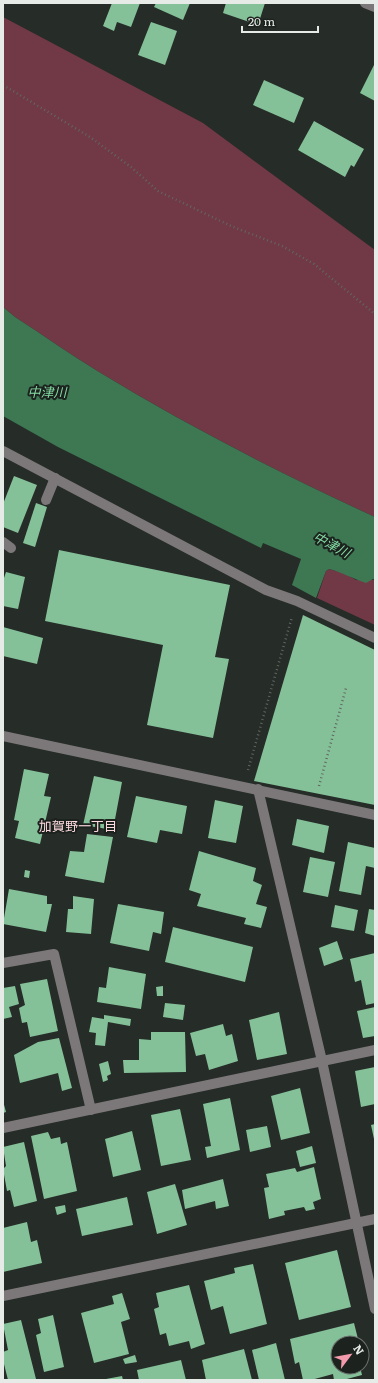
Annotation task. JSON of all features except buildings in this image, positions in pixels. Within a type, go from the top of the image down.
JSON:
[{"type":"street","points":[[365,3],[375,7]]},
{"type":"street","points":[[3,451],[266,590],[297,601],[375,638]]},
{"type":"street","points":[[46,500],[55,478]]},
{"type":"street","points":[[3,736],[375,815]]},
{"type":"street","points":[[258,789],[322,1061],[375,1310]]},
{"type":"street","points":[[3,963],[54,954],[91,1110]]},
{"type":"street","points":[[3,1128],[375,1050]]},
{"type":"street","points":[[3,1296],[375,1219]]},
{"type":"path","points":[[3,85],[90,137],[131,167],[158,190],[231,226],[282,246],[314,264],[375,314]]},
{"type":"path","points":[[244,786],[297,601]]},
{"type":"path","points":[[317,791],[346,688]]},
{"type":"shaded area","points":[[3,17],[203,123],[375,250],[375,517],[305,484],[166,411],[88,365],[15,317],[3,307]]},
{"type":"shaded area","points":[[329,569],[344,573],[356,580],[375,580],[375,625],[317,598],[326,571]]},
{"type":"water","name":"中津川","points":[[3,307],[15,317],[88,365],[166,411],[305,484],[375,517],[375,580],[373,579],[366,583],[329,569],[326,571],[316,598],[292,585],[301,559],[263,543],[261,548],[58,447],[3,416]]},
{"type":"district","name":"加賀野一丁目","points":[[78,825]]}]
